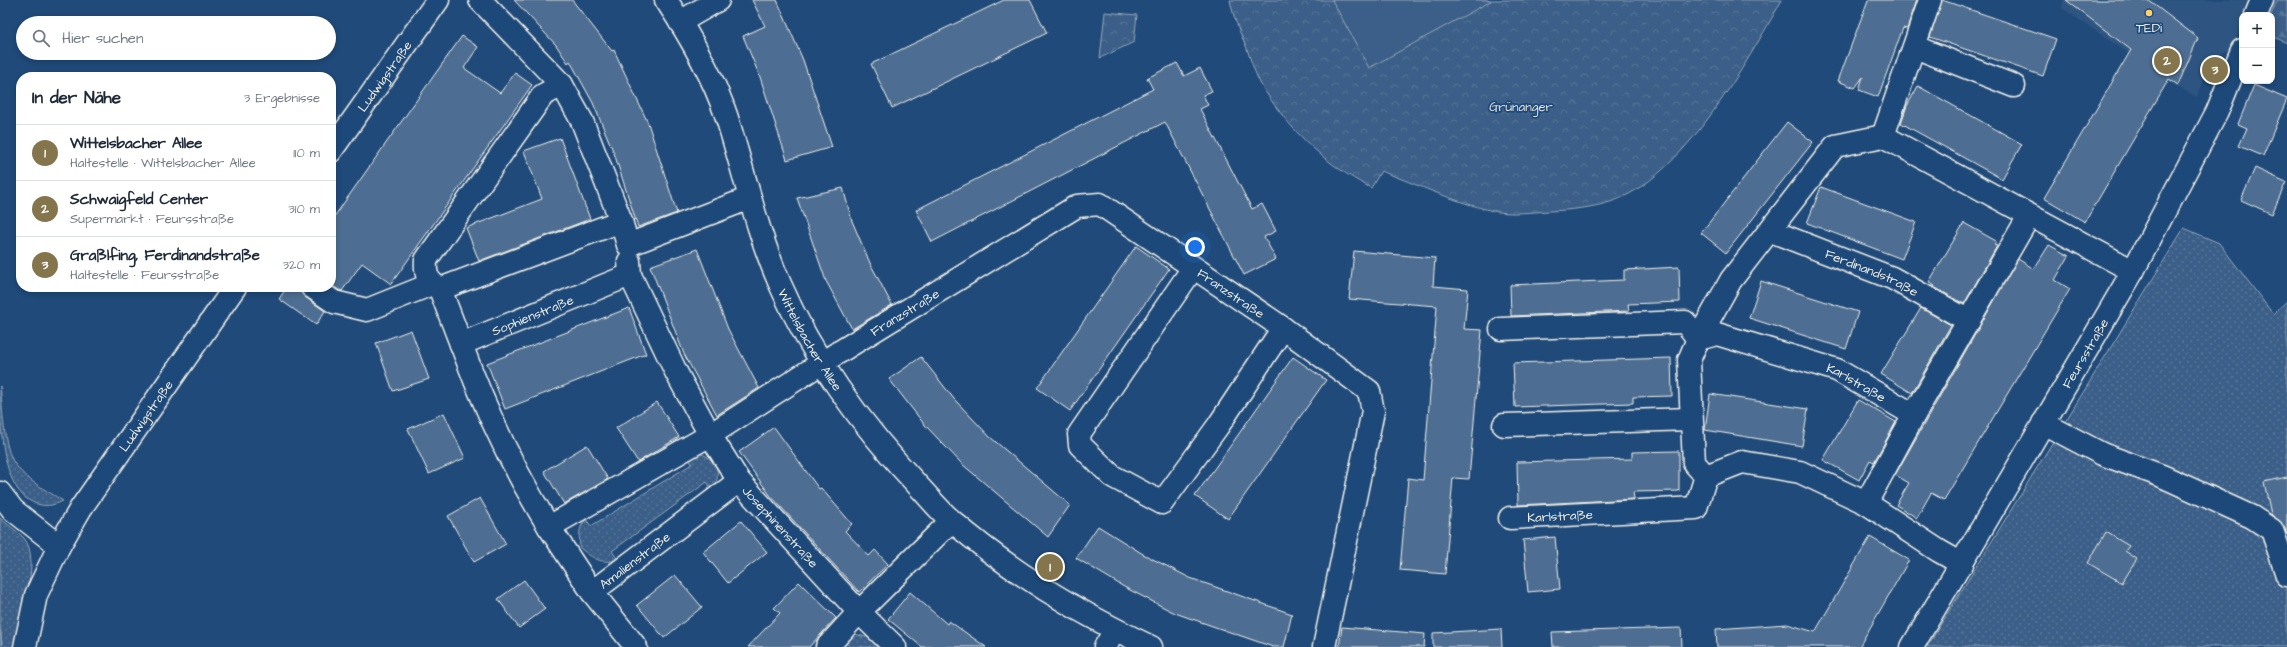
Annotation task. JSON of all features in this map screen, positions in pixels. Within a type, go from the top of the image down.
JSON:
[{"type":"street","name":"Ludwigstraße","points":[[336,144],[438,0]]},
{"type":"street","points":[[480,0],[562,84],[582,121],[621,222],[628,245],[630,276],[676,372],[710,435]]},
{"type":"street","name":"Wittelsbacher Allee","points":[[666,0],[701,57],[725,114],[750,198],[779,283],[800,325],[851,406],[899,466],[951,521],[1110,638],[1151,647]]},
{"type":"street","points":[[680,22],[718,0]]},
{"type":"street","points":[[1883,136],[1930,0]]},
{"type":"street","points":[[2257,12],[2262,0]]},
{"type":"street","points":[[1914,47],[2014,86]]},
{"type":"street","name":"Feursstraße","points":[[1912,647],[2133,270],[2217,112],[2239,57]]},
{"type":"street","points":[[461,344],[436,287],[425,273],[426,260],[543,95],[562,84]]},
{"type":"street","points":[[1962,564],[1866,503],[1800,472],[1742,462],[1706,476],[1694,463],[1691,419],[1690,360],[1698,340],[1731,280],[1771,231],[1835,146],[1883,136],[2029,216],[2133,270]]},
{"type":"street","points":[[628,245],[750,198]]},
{"type":"street","name":"Franzstraße","points":[[823,362],[1077,206],[1100,204],[1282,328],[1369,391],[1373,411],[1324,647]]},
{"type":"street","points":[[1866,503],[1914,415],[2029,216]]},
{"type":"street","points":[[319,292],[334,302],[367,310],[621,222]]},
{"type":"street","name":"Ferdinandstraße","points":[[1771,231],[1892,278],[1969,320]]},
{"type":"street","points":[[1194,268],[1079,434],[1080,445],[1112,476],[1162,503],[1218,426],[1282,328]]},
{"type":"street","name":"Sophienstraße","points":[[461,344],[630,276]]},
{"type":"street","name":"Ludwigstraße","points":[[25,647],[36,595],[59,546],[80,508],[231,292]]},
{"type":"street","points":[[1501,329],[1685,322],[1698,340]]},
{"type":"street","name":"Karlstraße","points":[[1698,340],[1717,334],[1837,370],[1914,415]]},
{"type":"street","name":"Amalienstraße","points":[[461,344],[476,384],[528,493],[592,592],[739,481]]},
{"type":"street","points":[[549,526],[710,435],[823,362]]},
{"type":"street","points":[[1504,425],[1691,419]]},
{"type":"street","points":[[2043,423],[2102,454],[2162,476],[2252,517],[2272,530],[2287,575]]},
{"type":"street","name":"Josephinenstraße","points":[[710,435],[739,481],[858,612],[895,647]]},
{"type":"street","name":"Karlstraße","points":[[1510,518],[1696,508],[1706,476]]},
{"type":"street","points":[[0,494],[13,510],[59,546]]},
{"type":"street","points":[[827,647],[858,612],[951,521]]},
{"type":"street","points":[[592,592],[636,647]]},
{"type":"shaded area","points":[[2063,0],[2251,0],[2247,12],[2239,12],[2239,31],[2232,48],[2213,58],[2197,97],[2176,86],[2062,8]]},
{"type":"green space","name":"Grünanger","points":[[1230,0],[1782,0],[1750,55],[1710,116],[1687,145],[1662,170],[1637,190],[1610,202],[1595,206],[1514,213],[1493,211],[1465,203],[1381,171],[1371,188],[1338,168],[1322,156],[1282,115],[1260,83],[1236,23]]},
{"type":"green space","points":[[1332,0],[1490,0],[1491,1],[1369,68]]},
{"type":"green space","points":[[2277,0],[2287,0],[2287,43],[2275,37],[2275,12],[2272,12]]},
{"type":"green space","points":[[1105,12],[1137,15],[1134,42],[1100,58]]},
{"type":"green space","points":[[2184,228],[2219,243],[2273,314],[2287,301],[2287,647],[1927,647]]},
{"type":"green space","points":[[0,386],[4,427],[11,457],[25,475],[37,485],[63,501],[48,505],[34,503],[23,495],[14,484],[4,453]]},
{"type":"green space","points":[[700,453],[711,460],[717,468],[716,485],[713,491],[707,482],[612,551],[618,560],[598,560],[580,548],[580,529],[586,519],[591,526],[692,464],[688,457]]},
{"type":"green space","points":[[0,518],[24,538],[29,548],[31,561],[25,607],[14,647],[0,647],[0,630],[2,645],[0,623]]},
{"type":"green space","points":[[854,634],[870,638],[877,647],[850,647],[843,641]]},
{"type":"building","points":[[514,0],[572,0],[612,51],[614,50],[648,123],[677,213],[638,227],[614,153],[593,103],[570,61],[568,63],[556,45]]},
{"type":"building","points":[[752,0],[777,0],[803,60],[832,147],[787,160],[760,77],[743,36],[765,26]]},
{"type":"building","points":[[1004,0],[1030,0],[1047,33],[892,108],[871,64]]},
{"type":"building","points":[[1868,0],[1917,0],[1907,29],[1903,28],[1878,97],[1859,90],[1863,77],[1855,88],[1838,81]]},
{"type":"building","points":[[1942,0],[2056,39],[2043,76],[1930,37]]},
{"type":"building","points":[[2066,0],[2148,0],[2198,38],[2178,85],[2169,79],[2085,222],[2044,198],[2131,50]]},
{"type":"building","points":[[462,36],[478,47],[464,68],[500,93],[515,73],[532,85],[391,284],[362,263],[342,291],[336,288],[336,214]]},
{"type":"building","points":[[1177,63],[1184,76],[1200,68],[1212,91],[1203,95],[1208,105],[1200,109],[1252,209],[1262,204],[1276,231],[1264,237],[1276,259],[1244,275],[1165,122],[932,242],[916,210],[1153,89],[1147,78]]},
{"type":"building","points":[[2254,85],[2287,99],[2263,156],[2239,146],[2247,128],[2238,124]]},
{"type":"building","points":[[1918,86],[2022,144],[2002,179],[1901,123],[1907,106]]},
{"type":"building","points":[[1787,122],[1813,142],[1726,253],[1701,233]]},
{"type":"building","points":[[560,138],[590,219],[479,261],[466,228],[542,199],[524,151]]},
{"type":"building","points":[[2255,168],[2286,182],[2272,214],[2241,200]]},
{"type":"building","points":[[1821,187],[1916,222],[1902,259],[1807,223]]},
{"type":"building","points":[[843,188],[852,221],[870,263],[892,305],[852,329],[826,281],[797,198]]},
{"type":"building","points":[[1964,223],[1996,241],[1994,245],[1997,246],[1964,304],[1934,287],[1935,286],[1929,282]]},
{"type":"building","points":[[2049,245],[2069,256],[2055,280],[2070,289],[1944,500],[1931,493],[1917,518],[1896,505],[1909,483],[1895,475],[2018,259],[2034,269]]},
{"type":"building","points":[[1136,246],[1169,269],[1070,411],[1037,388]]},
{"type":"building","points":[[697,249],[728,329],[759,388],[717,415],[684,354],[650,266]]},
{"type":"building","points":[[1354,251],[1435,258],[1433,286],[1468,289],[1464,329],[1482,330],[1469,479],[1453,478],[1445,574],[1400,570],[1408,478],[1423,480],[1437,306],[1349,299]]},
{"type":"building","points":[[1679,267],[1680,302],[1628,304],[1629,311],[1511,316],[1510,285],[1624,280],[1624,270]]},
{"type":"building","points":[[1761,281],[1858,312],[1846,349],[1749,318]]},
{"type":"building","points":[[284,292],[302,292],[305,297],[325,311],[316,325],[279,299]]},
{"type":"building","points":[[629,308],[646,354],[505,409],[487,363]]},
{"type":"building","points":[[1921,308],[1951,325],[1912,393],[1881,374]]},
{"type":"building","points":[[411,330],[429,379],[393,391],[376,343]]},
{"type":"building","points":[[921,357],[954,399],[990,437],[1070,505],[1048,537],[962,464],[924,424],[889,379]]},
{"type":"building","points":[[1293,357],[1326,380],[1228,519],[1195,496]]},
{"type":"building","points":[[1671,358],[1672,396],[1633,397],[1633,403],[1515,407],[1513,363]]},
{"type":"building","points":[[1710,394],[1808,409],[1802,446],[1705,430]]},
{"type":"building","points":[[1858,400],[1896,422],[1874,462],[1870,460],[1859,480],[1823,460]]},
{"type":"building","points":[[657,402],[679,437],[638,462],[616,428]]},
{"type":"building","points":[[444,413],[465,458],[429,474],[408,429]]},
{"type":"building","points":[[774,427],[819,489],[821,488],[852,524],[845,531],[869,556],[875,550],[888,564],[859,592],[770,495],[739,452]]},
{"type":"building","points":[[587,445],[608,479],[564,504],[544,471]]},
{"type":"building","points":[[1679,451],[1679,491],[1633,492],[1634,499],[1518,505],[1517,462],[1632,459],[1632,452]]},
{"type":"building","points":[[2287,477],[2287,535],[2284,526],[2271,514],[2264,482]]},
{"type":"building","points":[[480,498],[506,544],[474,562],[448,516]]},
{"type":"building","points":[[741,521],[767,552],[728,583],[703,552]]},
{"type":"building","points":[[1098,526],[1143,554],[1190,578],[1292,614],[1284,647],[1273,647],[1175,613],[1124,587],[1076,558]]},
{"type":"building","points":[[2106,532],[2129,546],[2125,551],[2137,559],[2122,583],[2088,563]]},
{"type":"building","points":[[1555,537],[1560,589],[1528,592],[1523,540]]},
{"type":"building","points":[[1870,537],[1909,560],[1859,647],[1717,647],[1716,629],[1787,624],[1815,632]]},
{"type":"building","points":[[675,575],[702,607],[664,638],[637,605]]},
{"type":"building","points":[[524,580],[545,609],[519,628],[498,599]]},
{"type":"building","points":[[799,582],[836,618],[809,647],[748,647],[780,613],[774,608]]},
{"type":"building","points":[[910,592],[947,624],[949,621],[986,647],[922,647],[888,619]]},
{"type":"building","points":[[1342,627],[1425,634],[1424,647],[1339,647]]},
{"type":"building","points":[[1681,628],[1682,647],[1553,647],[1552,632]]},
{"type":"building","points":[[1501,629],[1502,647],[1433,647],[1433,633]]},
{"type":"place","name":"TEDi","points":[[2149,13]]},
{"type":"place","name":"Schwaigfeld Center","points":[[2167,61]]},
{"type":"place","name":"Graßlfing, Ferdinandstraße","points":[[2215,70]]},
{"type":"place","name":"Wittelsbacher Allee","points":[[1050,567]]}]
